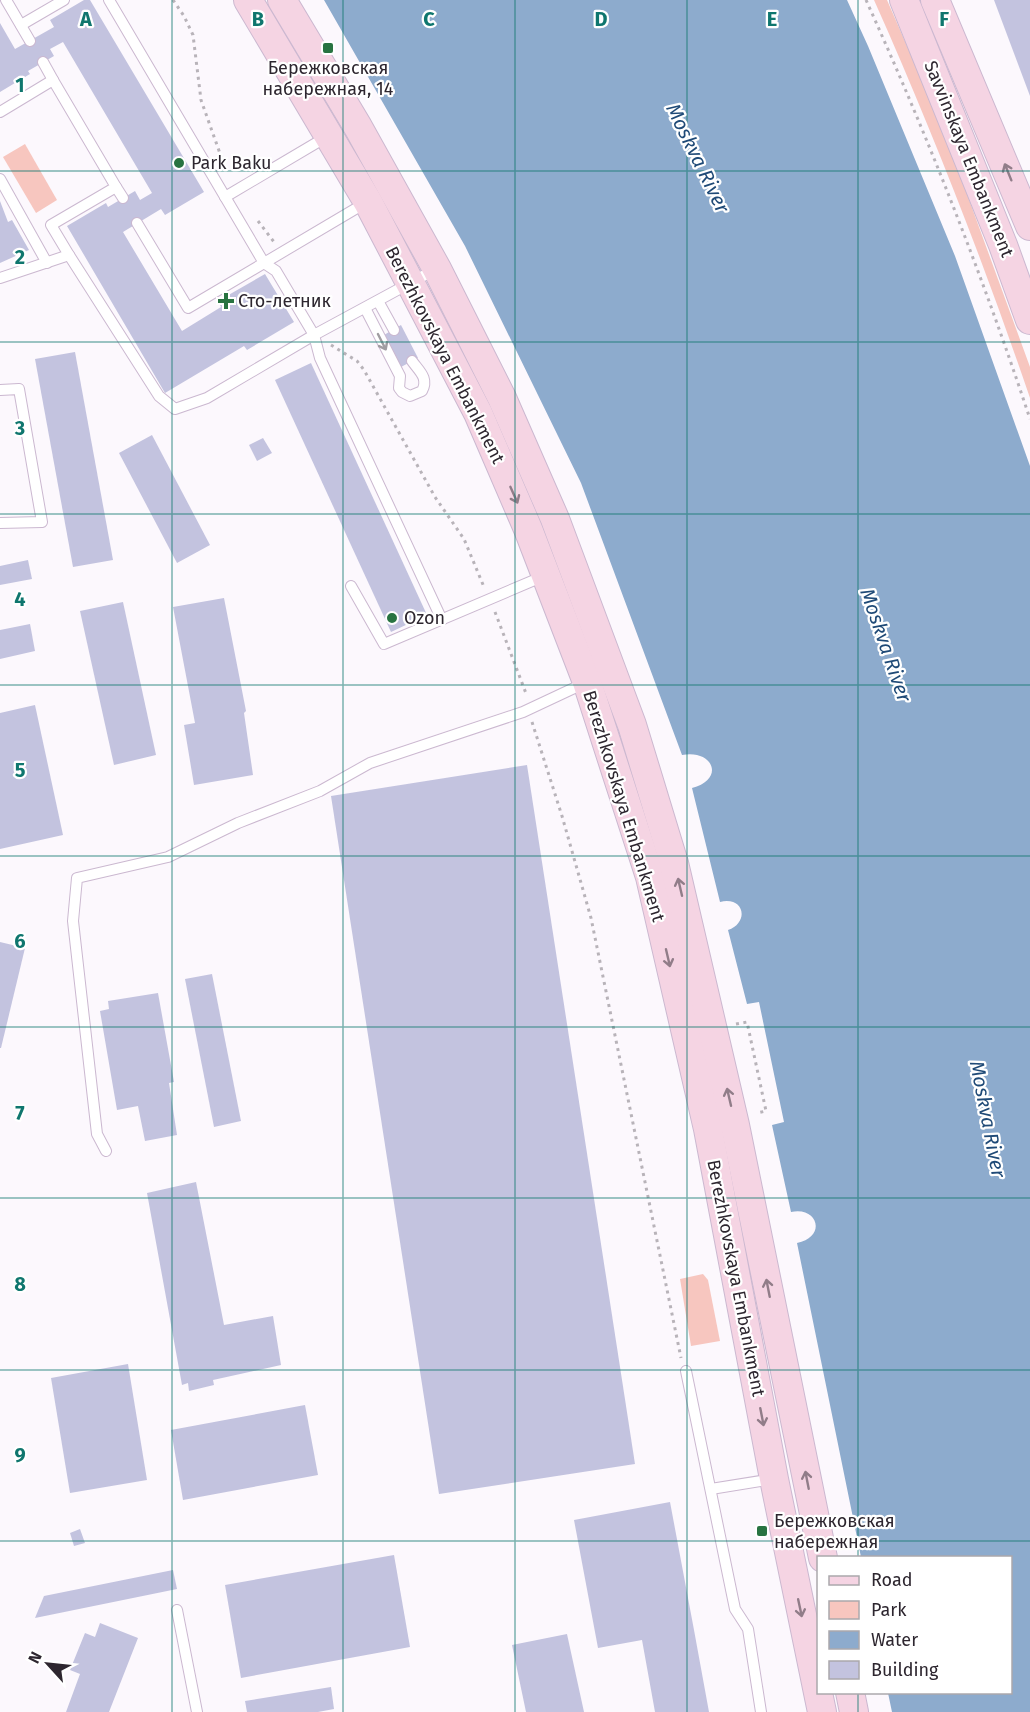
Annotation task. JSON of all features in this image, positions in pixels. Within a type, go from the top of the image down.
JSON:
[{"type":"main road","name":"Berezhkovskaya Embankment","points":[[248,0],[368,202],[478,413],[547,574],[587,682],[652,888],[708,1129],[774,1479],[817,1688]]},
{"type":"main road","name":"Berezhkovskaya Embankment","points":[[282,0],[358,127],[437,269],[502,398],[555,519],[632,725],[674,863],[735,1125],[823,1556]]},
{"type":"main road","name":"Savvinskaya Embankment","points":[[904,0],[994,223],[1030,320]]},
{"type":"main road","name":"Savvinskaya Embankment","points":[[935,0],[1030,226]]},
{"type":"main road","name":"Berezhkovskaya Embankment","points":[[818,1694],[822,1712]]},
{"type":"main road","points":[[850,1694],[854,1712]]},
{"type":"lane","points":[[6,0],[30,40]]},
{"type":"lane","points":[[21,25],[64,0]]},
{"type":"lane","points":[[109,0],[229,195],[264,263],[276,271],[314,335],[320,358],[442,620]]},
{"type":"lane","points":[[43,62],[123,198]]},
{"type":"lane","points":[[0,112],[53,80]]},
{"type":"lane","points":[[229,195],[328,136]]},
{"type":"lane","points":[[0,179],[47,262]]},
{"type":"lane","points":[[116,187],[51,225],[159,396],[175,409],[207,398],[314,335],[437,269]]},
{"type":"lane","points":[[137,223],[188,308],[368,202]]},
{"type":"lane","points":[[0,278],[69,255]]},
{"type":"lane","points":[[378,301],[394,330]]},
{"type":"lane","points":[[365,308],[400,376],[399,388],[405,395],[410,396],[422,391],[425,382],[412,361]]},
{"type":"lane","points":[[0,390],[19,389],[42,522],[0,523]]},
{"type":"lane","points":[[351,586],[384,644],[547,574]]},
{"type":"lane","points":[[106,1151],[97,1134],[73,921],[77,878],[168,857],[238,823],[320,791],[370,763],[529,708],[570,692],[587,682]]},
{"type":"lane","points":[[686,1371],[735,1609],[748,1629],[761,1712]]},
{"type":"lane","points":[[711,1489],[774,1479]]},
{"type":"lane","points":[[177,1610],[197,1712]]},
{"type":"path","points":[[173,0],[193,35],[201,100],[229,195],[283,252]]},
{"type":"path","points":[[866,0],[971,250],[1030,419]]},
{"type":"path","points":[[314,335],[348,354],[364,370],[435,497],[464,539],[510,647],[527,697],[591,918],[681,1359],[686,1371]]},
{"type":"path","points":[[736,1024],[747,1022],[766,1112],[755,1114]]},
{"type":"green space","points":[[874,0],[887,0],[944,131],[1030,367],[1030,398],[956,197]]},
{"type":"green space","points":[[25,144],[57,200],[36,213],[3,157]]},
{"type":"green space","points":[[703,1274],[708,1280],[720,1341],[691,1346],[680,1279]]},
{"type":"water","name":"Moskva River","points":[[324,0],[847,0],[955,256],[1030,466],[1030,1712],[892,1712],[888,1694],[1012,1694],[1012,1556],[861,1556],[797,1243],[813,1235],[815,1223],[808,1213],[791,1212],[772,1125],[784,1122],[759,1002],[747,1004],[728,930],[739,921],[741,911],[734,903],[720,902],[692,788],[709,779],[712,772],[711,766],[702,756],[682,755],[581,483],[465,246]]},
{"type":"building","points":[[84,0],[90,0],[204,192],[165,215],[161,209],[123,232],[182,331],[221,307],[218,301],[265,274],[294,322],[247,350],[244,346],[165,393],[67,226],[106,203],[108,207],[135,191],[140,200],[152,193],[63,42],[50,49],[54,56],[28,71],[30,74],[0,92],[0,23],[15,49],[54,27],[50,20]]},
{"type":"building","points":[[994,0],[1030,0],[1030,96]]},
{"type":"building","points":[[0,201],[8,222],[12,220],[29,250],[0,263]]},
{"type":"building","points":[[401,325],[418,358],[401,367],[384,335]]},
{"type":"building","points":[[75,352],[113,560],[73,567],[35,359]]},
{"type":"building","points":[[311,363],[427,615],[391,632],[275,380]]},
{"type":"building","points":[[152,435],[210,545],[177,563],[119,453]]},
{"type":"building","points":[[263,438],[272,453],[257,461],[249,445]]},
{"type":"building","points":[[28,560],[32,579],[0,585],[0,566]]},
{"type":"building","points":[[224,598],[246,711],[244,713],[253,775],[194,785],[184,725],[195,723],[173,607]]},
{"type":"building","points":[[123,602],[156,755],[114,765],[80,611]]},
{"type":"building","points":[[30,624],[35,651],[0,659],[0,630]]},
{"type":"building","points":[[35,705],[63,835],[0,849],[0,713]]},
{"type":"building","points":[[527,765],[635,1464],[439,1494],[331,796]]},
{"type":"building","points":[[0,942],[25,948],[1,1048],[0,1048]]},
{"type":"building","points":[[212,974],[241,1121],[214,1127],[185,979]]},
{"type":"building","points":[[158,993],[174,1082],[169,1083],[177,1135],[145,1141],[138,1106],[117,1110],[100,1011],[109,1009],[108,1001]]},
{"type":"building","points":[[196,1182],[224,1325],[273,1316],[281,1365],[213,1380],[214,1385],[189,1391],[188,1383],[182,1385],[147,1193]]},
{"type":"building","points":[[128,1364],[147,1480],[70,1493],[51,1378]]},
{"type":"building","points":[[305,1405],[318,1475],[183,1500],[171,1430]]},
{"type":"building","points":[[670,1502],[709,1712],[655,1712],[642,1640],[598,1648],[574,1520]]},
{"type":"building","points":[[80,1529],[85,1543],[74,1546],[70,1533]]},
{"type":"building","points":[[394,1555],[410,1647],[241,1678],[225,1585]]},
{"type":"building","points":[[173,1570],[177,1589],[35,1618],[44,1596]]},
{"type":"building","points":[[100,1623],[138,1638],[109,1712],[66,1712],[80,1674],[70,1670],[85,1633],[95,1637]]},
{"type":"building","points":[[567,1634],[584,1712],[526,1712],[512,1645]]},
{"type":"building","points":[[331,1687],[334,1709],[318,1712],[247,1712],[245,1701]]},
{"type":"place","name":"Бережковская набережная, 14","points":[[328,48]]},
{"type":"place","name":"Park Baku","points":[[179,163]]},
{"type":"place","name":"Сто-летник","points":[[226,301]]},
{"type":"place","name":"Ozon","points":[[392,618]]},
{"type":"place","name":"Бережковская набережная","points":[[762,1531]]}]
